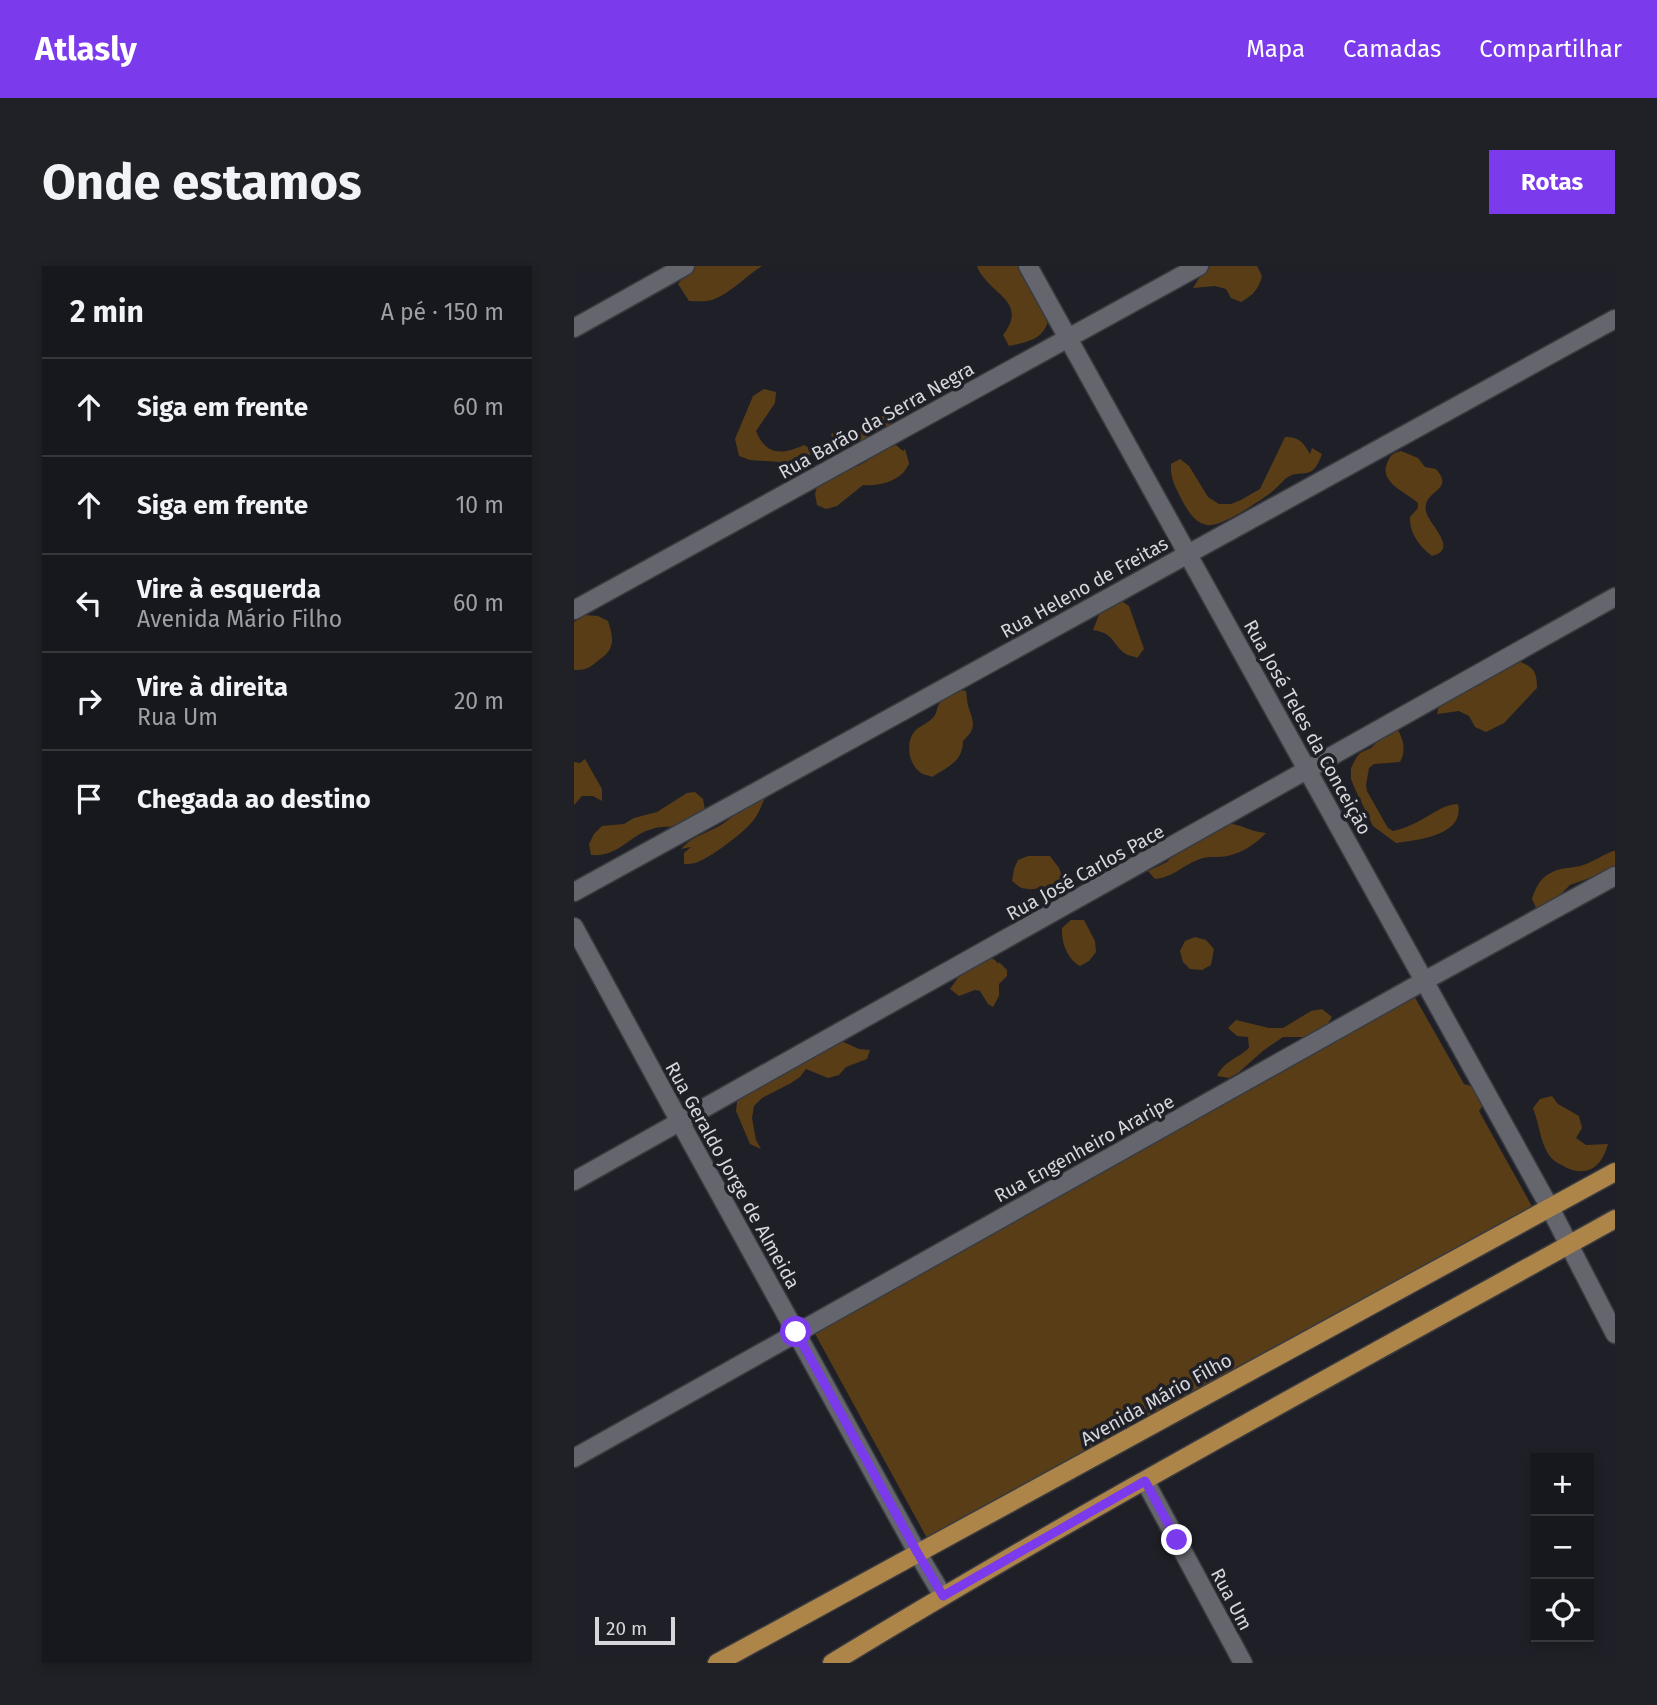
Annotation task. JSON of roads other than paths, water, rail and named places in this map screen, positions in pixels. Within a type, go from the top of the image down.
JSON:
[{"type":"main road","name":"Avenida Mário Filho","points":[[717,1663],[1615,1172]]},
{"type":"main road","points":[[832,1663],[943,1596],[1145,1481],[1615,1219]]},
{"type":"street","points":[[574,328],[685,266]]},
{"type":"street","name":"Rua José Teles da Conceição","points":[[1028,266],[1570,1244]]},
{"type":"street","name":"Rua Barão da Serra Negra","points":[[574,610],[1199,266]]},
{"type":"street","name":"Rua Heleno de Freitas","points":[[574,892],[1615,319]]},
{"type":"street","name":"Rua José Carlos Pace","points":[[574,1181],[1615,597]]},
{"type":"street","name":"Rua Engenheiro Araripe","points":[[574,1458],[1615,876]]},
{"type":"street","name":"Rua Geraldo Jorge de Almeida","points":[[574,927],[943,1596]]},
{"type":"street","points":[[1570,1244],[1615,1334]]},
{"type":"street","name":"Rua Um","points":[[1145,1481],[1243,1663]]}]
